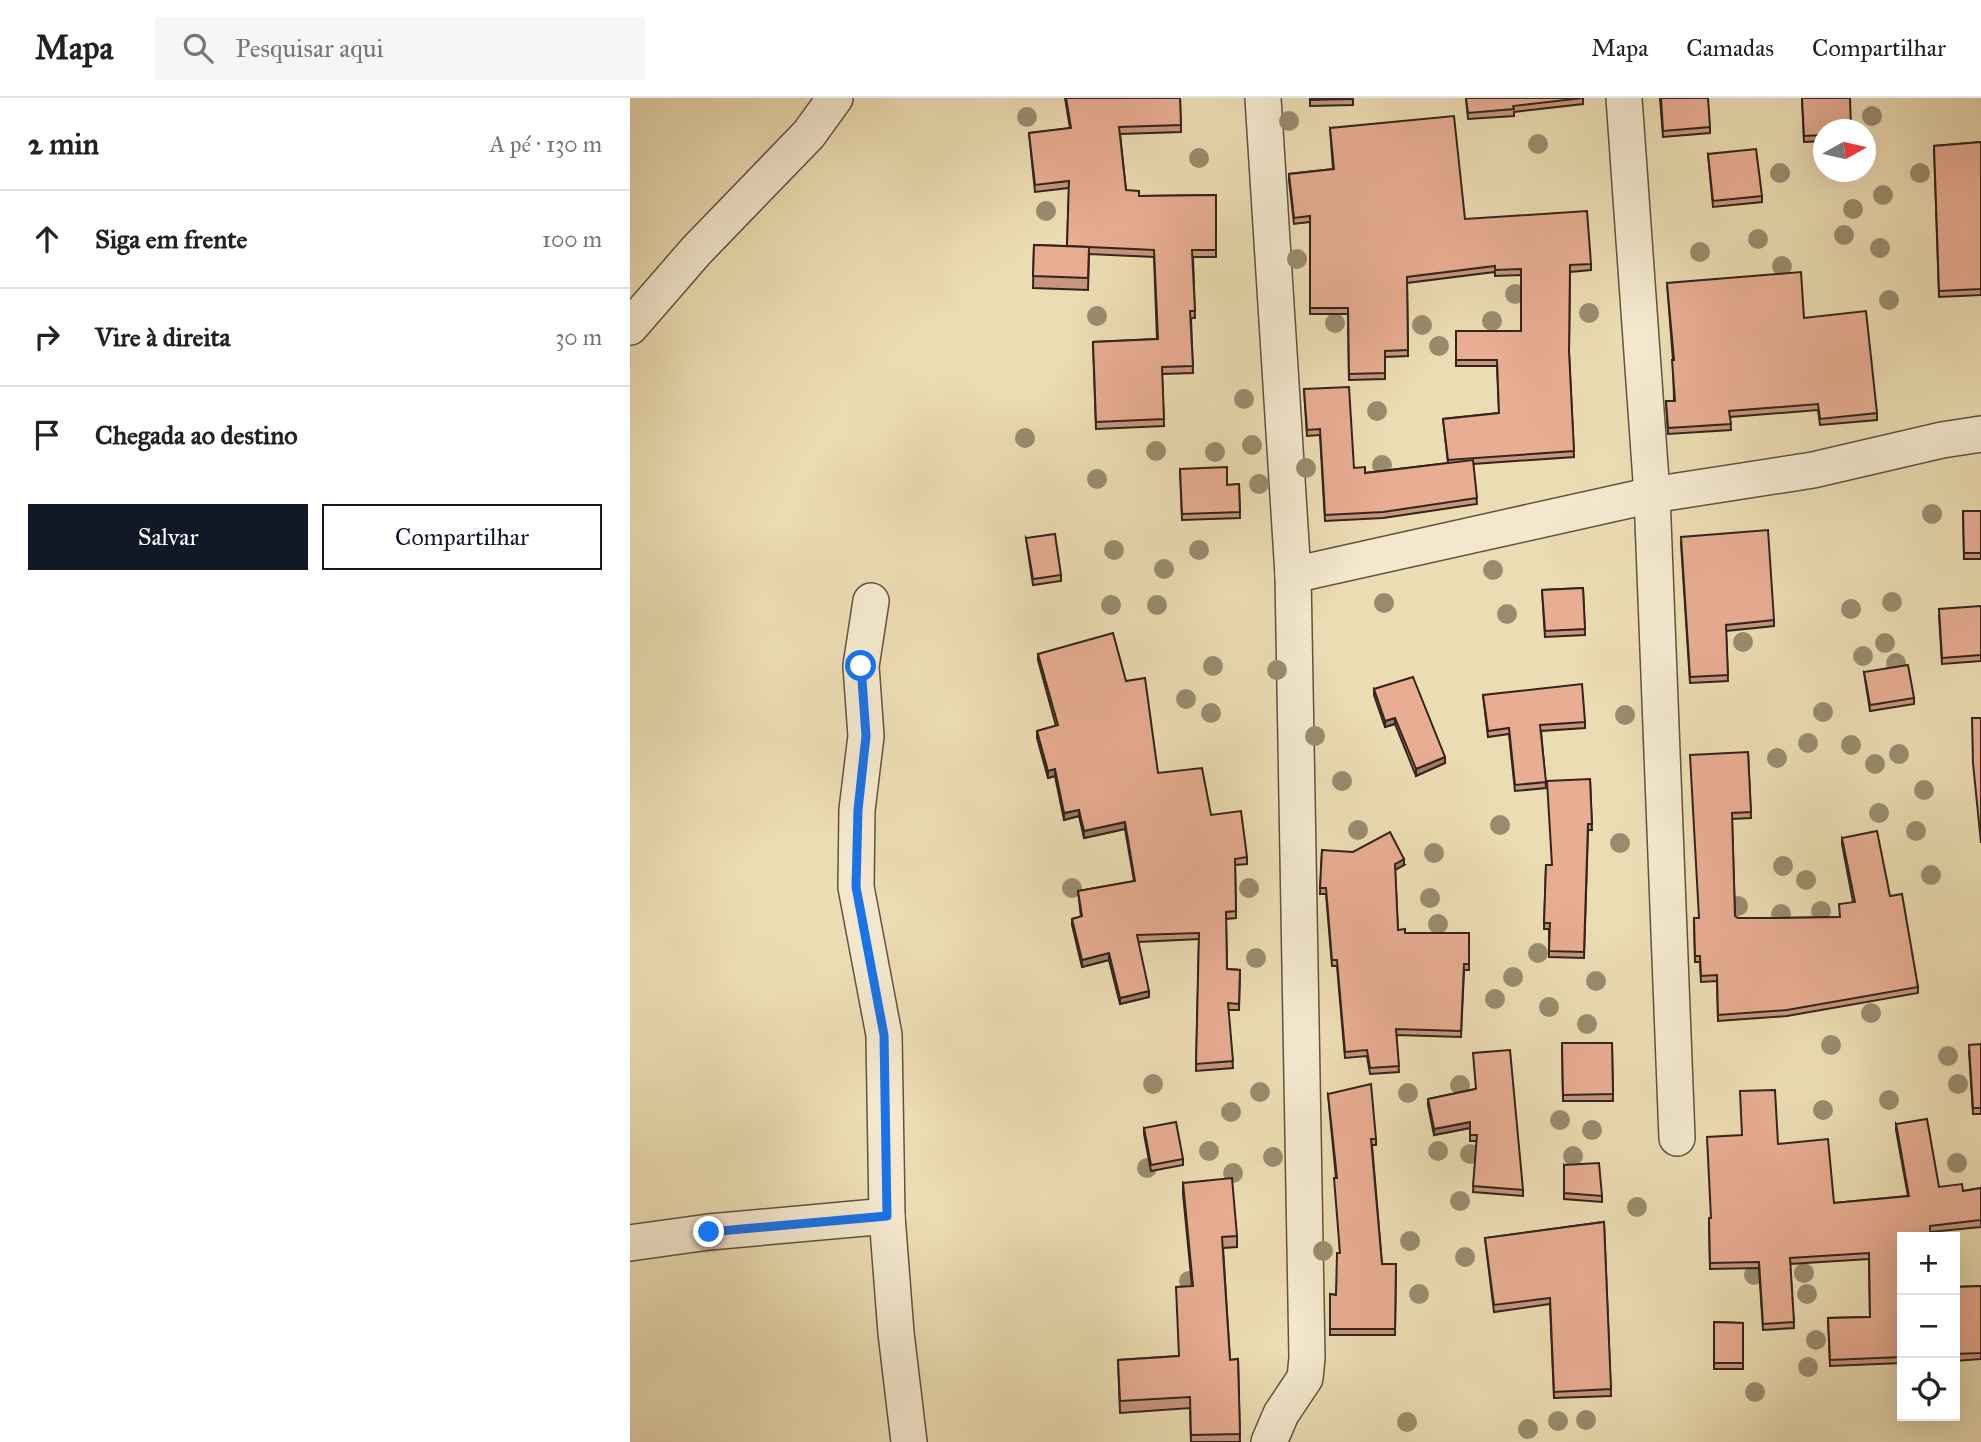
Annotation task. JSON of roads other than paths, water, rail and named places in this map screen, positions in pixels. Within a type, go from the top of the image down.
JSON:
[{"type":"street","points":[[630,327],[696,251],[809,134],[835,98]]},
{"type":"street","points":[[1263,98],[1293,575],[1307,1358],[1305,1378],[1281,1413],[1269,1442]]},
{"type":"street","points":[[1623,98],[1652,495],[1677,1138]]},
{"type":"street","points":[[1293,575],[1652,495],[1813,470],[1942,440],[1981,434]]},
{"type":"street","points":[[871,601],[861,666],[866,736],[858,810],[856,887],[884,1035],[887,1216],[896,1333],[909,1442]]},
{"type":"street","points":[[630,1243],[709,1232],[887,1216]]}]
